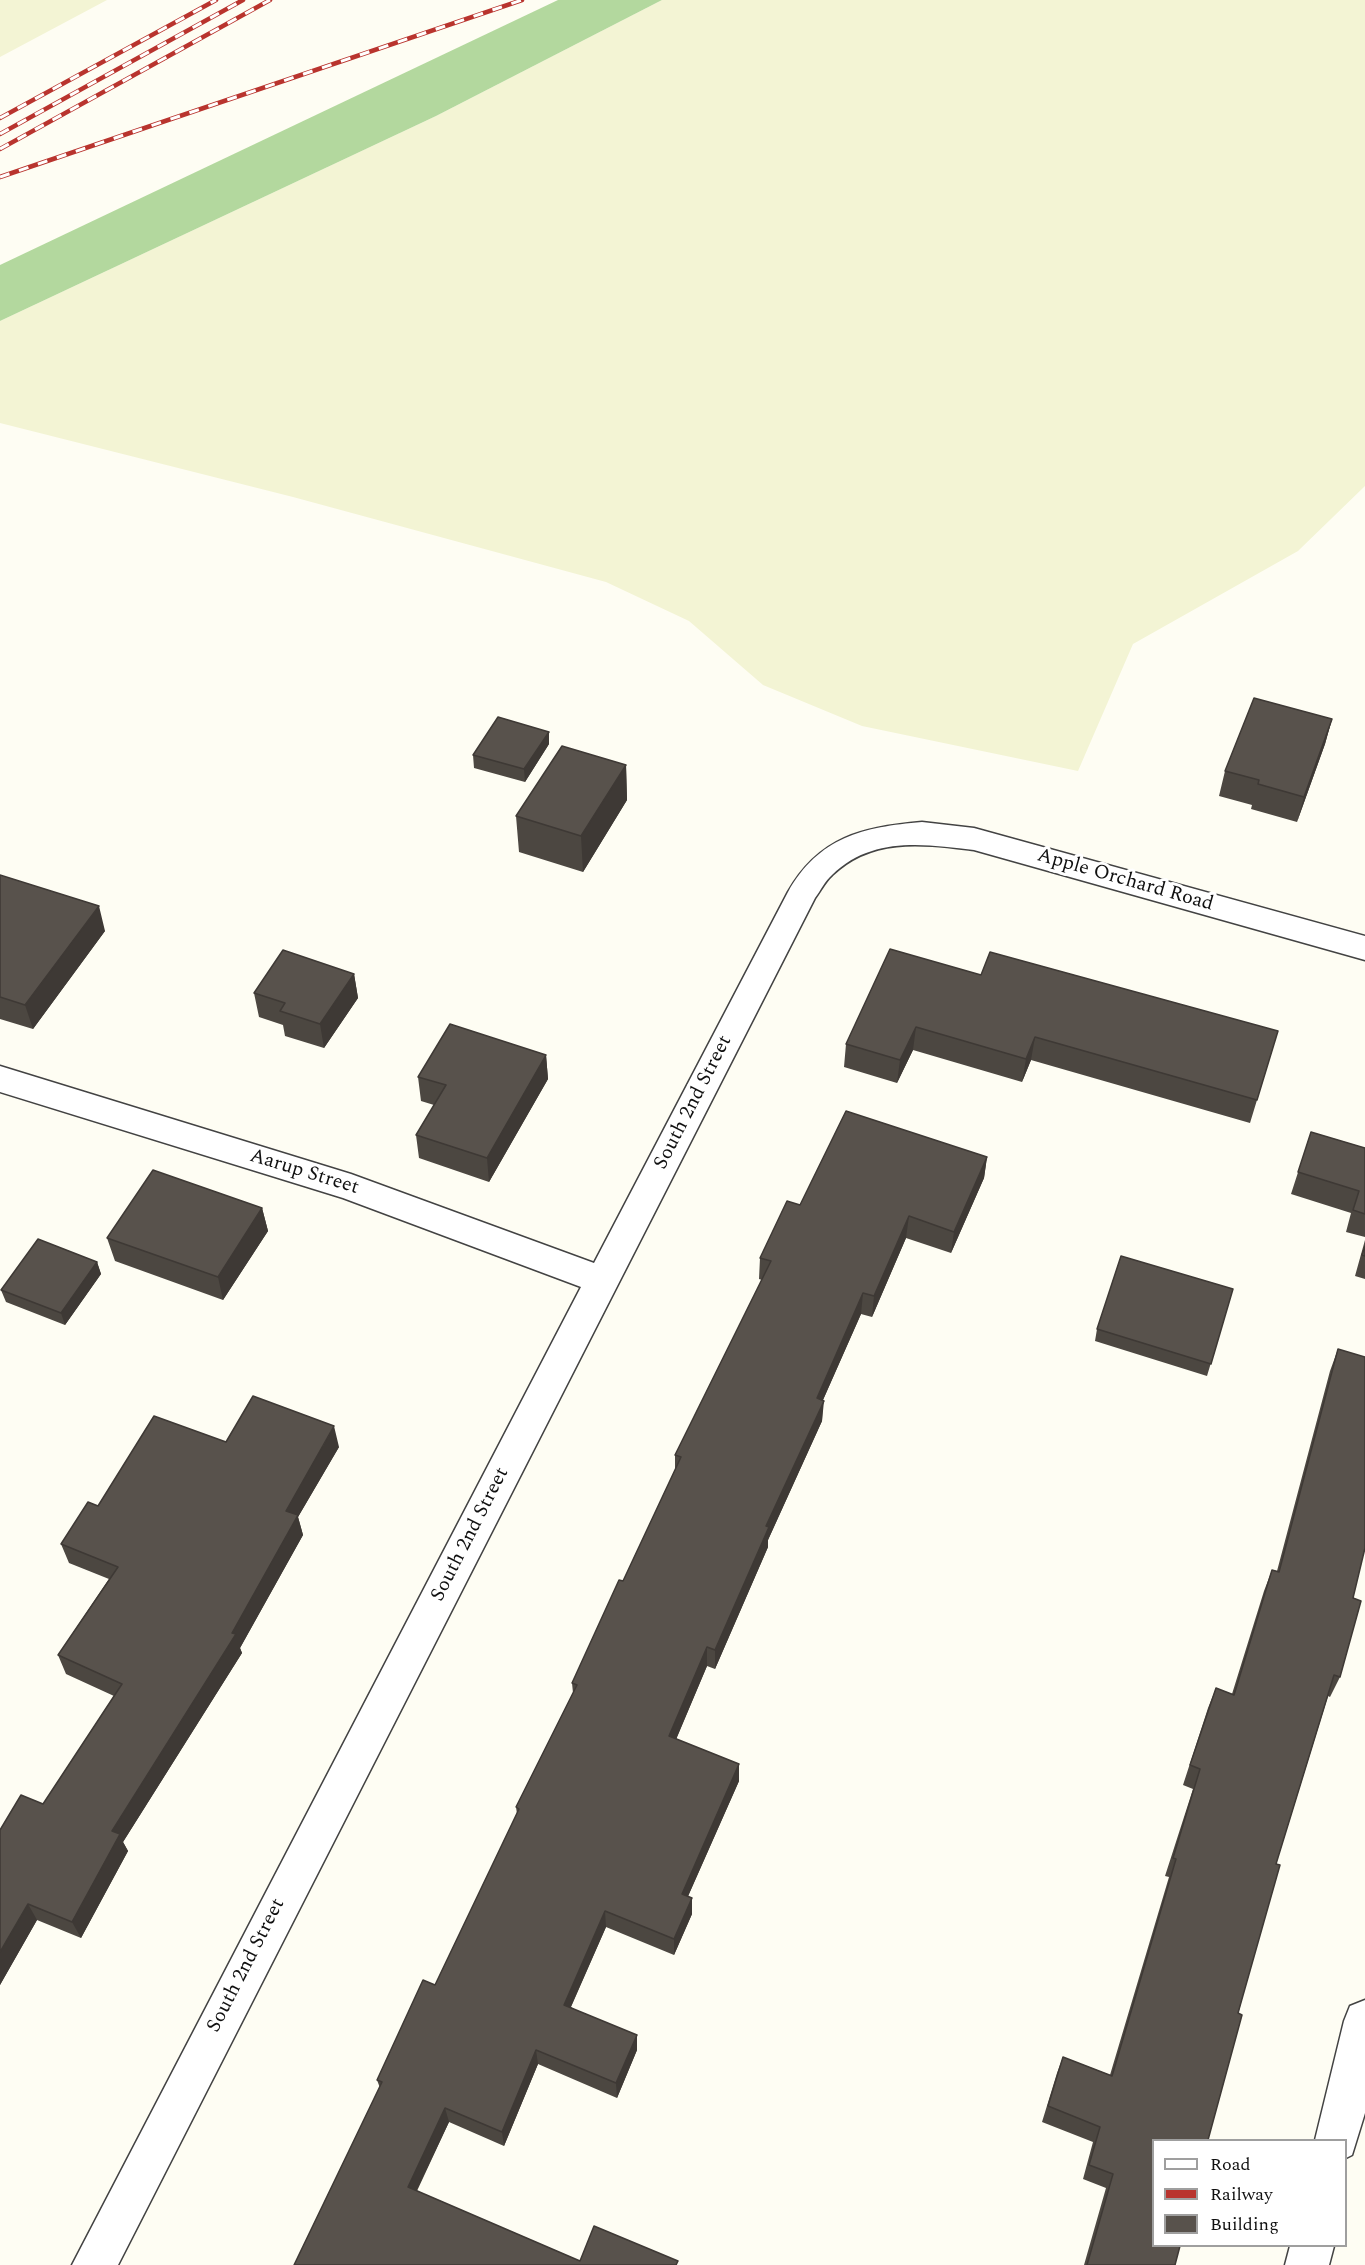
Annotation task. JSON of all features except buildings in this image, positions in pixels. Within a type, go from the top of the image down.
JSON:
[{"type":"street","name":"Apple Orchard Road","points":[[881,836],[922,833],[974,839],[1365,948]]},
{"type":"street","name":"South 2nd Street","points":[[94,2265],[803,892],[821,867],[853,846],[881,836]]},
{"type":"street","name":"Aarup Street","points":[[0,1079],[351,1187],[603,1281]]},
{"type":"street","points":[[1337,2139],[1365,2021]]},
{"type":"street","points":[[1307,2265],[1312,2247]]},
{"type":"green space","points":[[0,0],[107,0],[0,57]]},
{"type":"green space","points":[[558,0],[662,0],[436,116],[0,321],[0,265]]},
{"type":"green space","points":[[662,0],[1365,0],[1365,486],[1298,551],[1133,644],[1078,771],[862,726],[763,685],[689,621],[606,582],[293,497],[0,423],[0,321],[436,116]]},
{"type":"railway","points":[[0,118],[216,0]]},
{"type":"railway","points":[[0,134],[243,0]]},
{"type":"railway","points":[[0,149],[270,0]]},
{"type":"railway","points":[[0,177],[522,0]]}]
